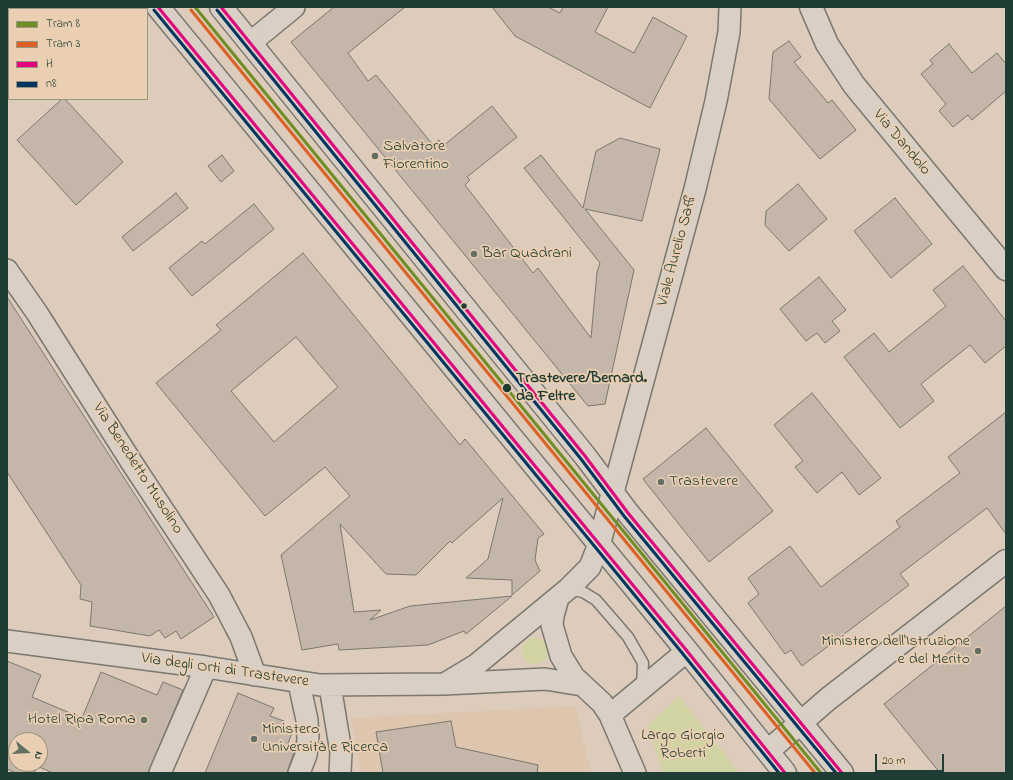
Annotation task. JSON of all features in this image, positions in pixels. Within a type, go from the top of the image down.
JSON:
[{"type":"main road","points":[[158,7],[687,651],[785,773]]},
{"type":"main road","points":[[221,7],[612,492],[842,773]]},
{"type":"main road","name":"Via Dandolo","points":[[811,7],[828,44],[854,85],[1006,269]]},
{"type":"main road","points":[[599,544],[612,492]]},
{"type":"main road","points":[[768,751],[828,699],[1006,561]]},
{"type":"street","points":[[250,43],[294,7]]},
{"type":"street","name":"Viale Aurelio Saffi","points":[[612,492],[693,196],[716,102],[726,49],[730,7]]},
{"type":"street","name":"Via Benedetto Musolino","points":[[7,270],[37,313],[128,457],[219,594],[241,637],[255,675]]},
{"type":"street","points":[[444,684],[476,665],[563,594],[590,567],[599,544]]},
{"type":"street","points":[[563,594],[553,616],[554,634],[561,656],[571,672],[582,685],[598,699],[610,715],[635,773]]},
{"type":"street","name":"Via degli Orti di Trastevere","points":[[7,641],[206,667],[299,683],[330,686],[444,684],[544,679],[582,685]]},
{"type":"street","points":[[610,715],[687,651]]},
{"type":"street","points":[[160,773],[206,667]]},
{"type":"street","points":[[299,683],[308,734],[306,755],[300,769]]},
{"type":"street","points":[[330,686],[341,752],[340,773]]},
{"type":"lane","points":[[563,594],[583,592],[596,600],[628,637],[643,663],[642,688]]},
{"type":"shaded area","points":[[575,706],[591,773],[361,773],[351,718]]},
{"type":"green space","points":[[535,638],[544,642],[548,651],[544,660],[535,664],[526,660],[522,651],[526,642]]},
{"type":"green space","name":"Largo Giorgio Roberti","points":[[679,696],[739,773],[663,773],[648,725]]},
{"type":"building","points":[[334,7],[405,7],[348,53],[368,81],[376,75],[433,145],[439,140],[443,146],[492,106],[517,137],[467,177],[470,180],[465,185],[533,273],[538,268],[591,338],[597,272],[600,263],[524,168],[541,155],[583,208],[596,151],[620,138],[660,149],[642,221],[585,209],[634,270],[605,404],[588,406],[291,42]]},
{"type":"building","points":[[492,7],[548,7],[560,13],[563,7],[608,7],[595,32],[634,53],[653,17],[687,36],[650,108],[515,36]]},
{"type":"building","points":[[789,41],[801,57],[794,62],[828,103],[832,100],[856,130],[820,159],[769,99],[773,52]]},
{"type":"building","points":[[949,44],[972,73],[997,53],[1006,64],[1006,91],[972,120],[968,115],[953,127],[939,111],[946,104],[921,74],[933,64],[930,60]]},
{"type":"building","points":[[61,100],[66,100],[123,162],[76,205],[17,140]]},
{"type":"building","points":[[222,155],[234,171],[221,182],[208,166]]},
{"type":"building","points":[[798,184],[827,219],[789,251],[765,225],[766,211]]},
{"type":"building","points":[[176,193],[188,208],[133,251],[122,237]]},
{"type":"building","points":[[895,198],[932,244],[891,278],[854,231]]},
{"type":"building","points":[[254,204],[274,229],[192,296],[169,268],[202,241],[205,244]]},
{"type":"building","points":[[303,253],[460,445],[465,439],[544,534],[538,538],[535,560],[540,571],[512,595],[512,580],[466,578],[488,559],[503,498],[452,543],[450,541],[416,575],[386,574],[340,524],[354,612],[381,610],[370,620],[410,606],[512,596],[466,634],[464,631],[428,645],[339,650],[338,644],[302,650],[281,555],[350,496],[325,467],[265,516],[156,383],[221,330],[216,325]],"holes":[[[296,337],[338,387],[274,442],[231,391]]]},
{"type":"building","points":[[963,266],[1006,321],[1006,346],[985,363],[970,345],[921,384],[934,401],[900,428],[844,357],[874,333],[889,352],[946,306],[933,290]]},
{"type":"building","points":[[819,277],[846,310],[832,321],[840,331],[825,343],[817,333],[806,341],[780,309]]},
{"type":"building","points":[[7,297],[214,617],[181,639],[176,631],[165,638],[159,630],[150,636],[90,626],[92,602],[80,599],[81,585],[7,472]]},
{"type":"building","points":[[812,393],[881,478],[859,495],[842,472],[817,493],[795,467],[803,461],[774,425]]},
{"type":"building","points":[[1006,412],[1006,534],[987,508],[900,574],[909,585],[802,666],[791,650],[785,654],[748,603],[759,594],[748,578],[790,546],[821,587],[900,527],[896,521],[960,473],[948,457]]},
{"type":"building","points":[[706,428],[773,511],[709,562],[643,479]]},
{"type":"building","name":"Ministero dell'Istruzione e del Merito","points":[[1006,606],[1006,773],[940,773],[884,704]]},
{"type":"building","points":[[7,661],[41,675],[32,697],[82,718],[101,672],[157,695],[163,682],[183,690],[148,773],[53,773],[48,771],[48,732],[8,732],[8,769]]},
{"type":"building","name":"Ministero Università e Ricerca","points":[[238,693],[274,708],[270,716],[284,721],[281,728],[292,733],[287,746],[295,749],[287,773],[205,773]]},
{"type":"building","points":[[451,721],[456,747],[538,765],[537,773],[383,773],[376,732]]},
{"type":"building","points":[[14,772],[34,772],[34,773]]},
{"type":"tram line","name":"8","points":[[195,7],[821,773]]},
{"type":"tram line","name":"3","points":[[191,10],[815,773]]},
{"type":"transit line","name":"H","points":[[158,7],[687,651],[785,773]]},
{"type":"transit line","name":"H","points":[[221,7],[585,456],[628,513],[842,773]]},
{"type":"transit line","name":"n8","points":[[154,10],[779,773]]},
{"type":"transit line","name":"n8","points":[[217,10],[581,459],[624,516],[836,773]]},
{"type":"place","name":"Salvatore Fiorentino","points":[[375,156]]},
{"type":"place","name":"Bar Quadrani","points":[[474,254]]},
{"type":"place","name":"Trastevere/Bernard. da Feltre","points":[[507,388]]},
{"type":"place","name":"Trastevere","points":[[661,482]]},
{"type":"place","name":"Ministero dell'Istruzione e del Merito","points":[[978,651]]},
{"type":"place","name":"Hotel Ripa Roma","points":[[144,720]]},
{"type":"place","name":"Ministero Università e Ricerca","points":[[254,739]]}]
